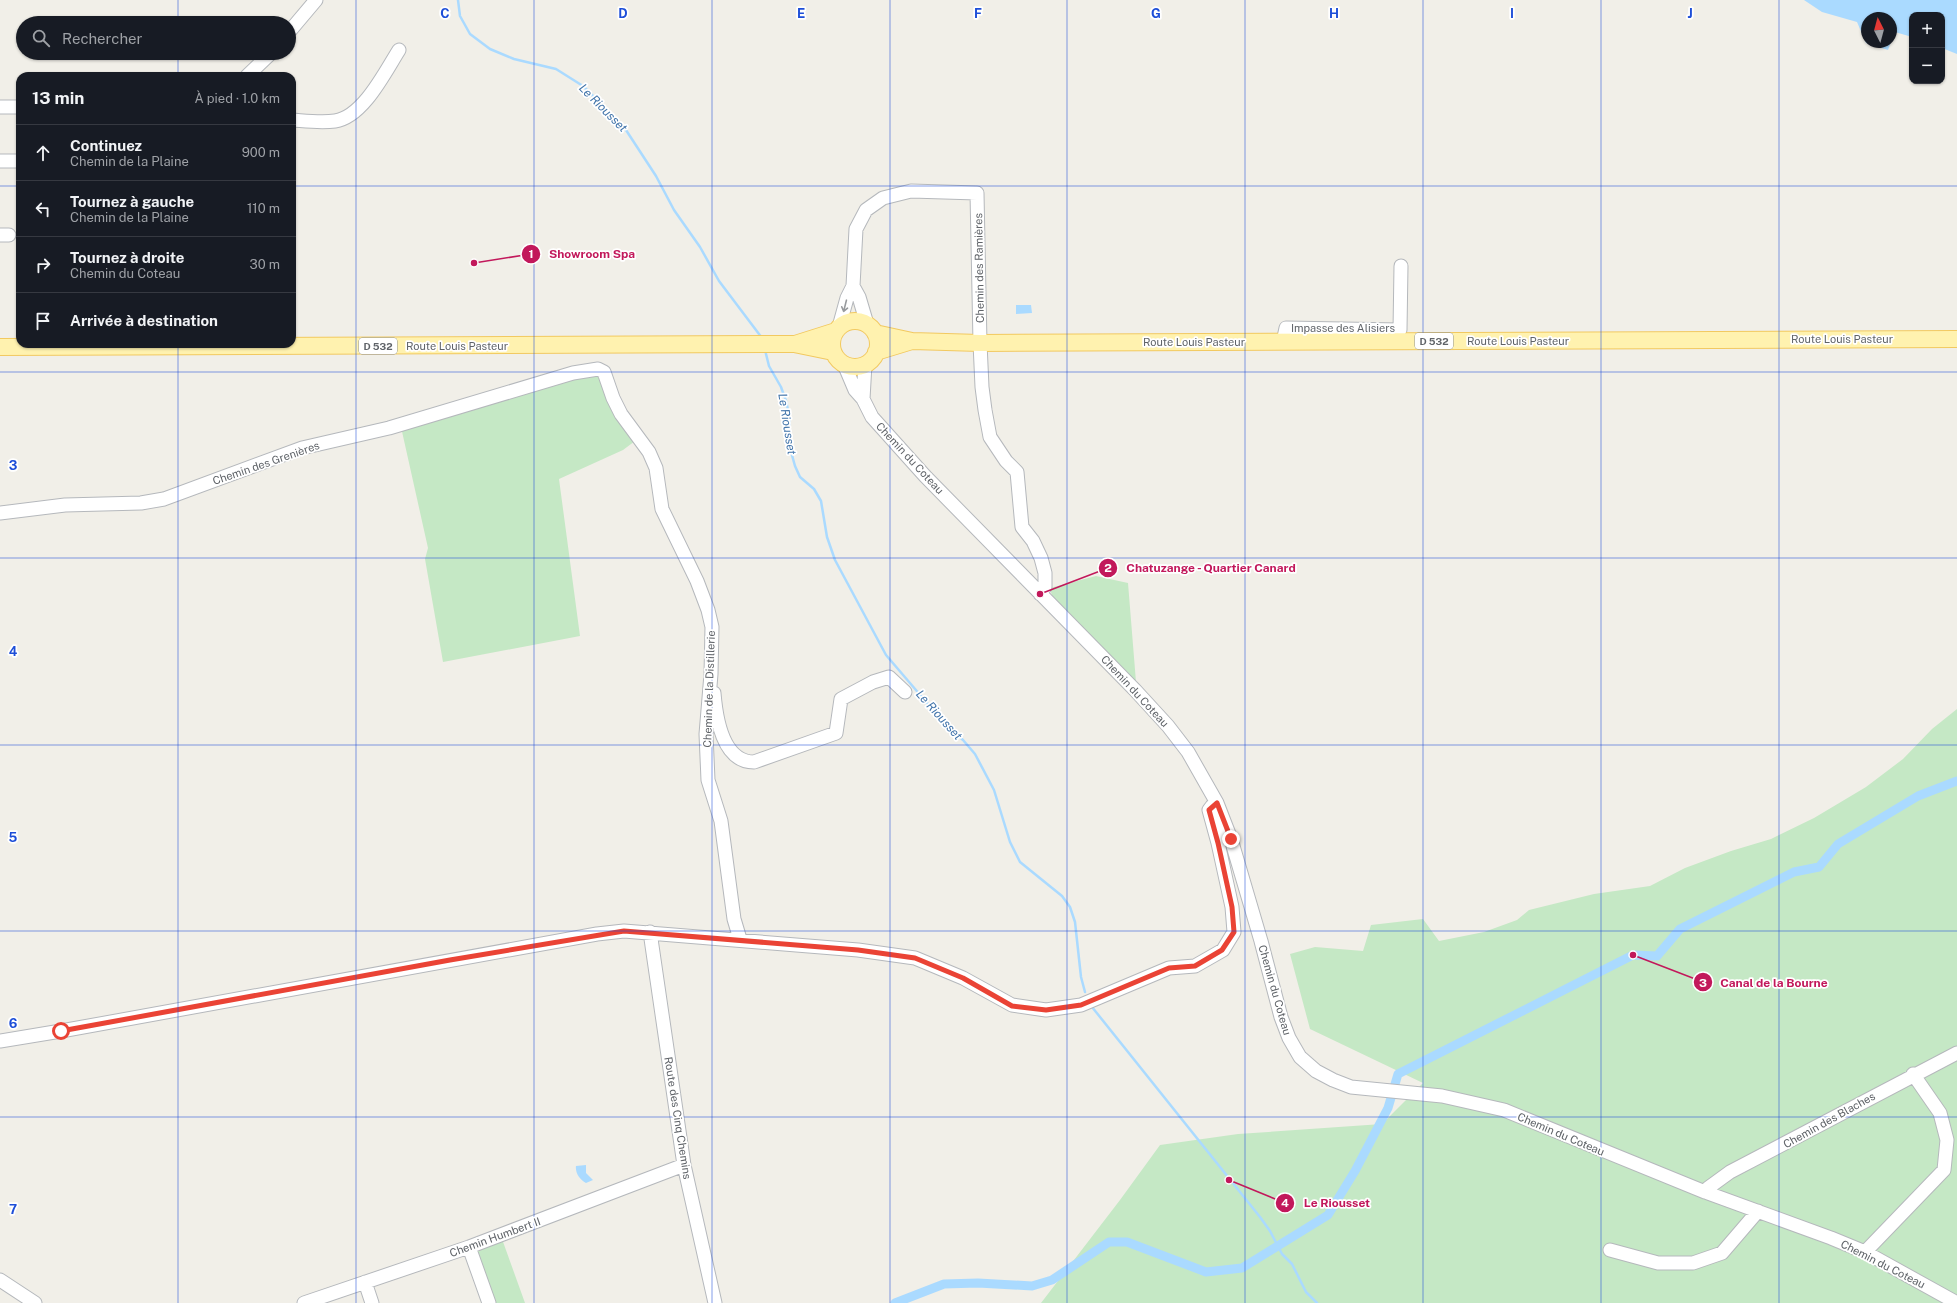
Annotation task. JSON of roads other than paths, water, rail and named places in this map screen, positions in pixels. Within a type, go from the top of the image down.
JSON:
[{"type":"main road","points":[[852,321],[871,328],[878,342],[874,357],[865,364],[854,367],[844,364],[833,352],[832,341],[838,329],[852,321]]},
{"type":"main road","name":"Route Louis Pasteur","points":[[871,328],[912,341],[980,343],[1957,339]]},
{"type":"main road","name":"Route Louis Pasteur","points":[[794,344],[838,329]]},
{"type":"main road","name":"Route Louis Pasteur","points":[[876,352],[912,341]]},
{"type":"main road","name":"Route Louis Pasteur","points":[[296,346],[794,344],[833,352]]},
{"type":"main road","name":"Route Louis Pasteur","points":[[0,347],[16,347]]},
{"type":"street","points":[[296,24],[316,0]]},
{"type":"street","points":[[296,120],[336,121],[357,111],[372,92],[399,50]]},
{"type":"street","points":[[251,72],[264,60]]},
{"type":"street","points":[[0,107],[16,107]]},
{"type":"street","points":[[0,161],[16,161]]},
{"type":"street","name":"Chemin des Ramières","points":[[853,286],[856,229],[866,210],[874,203],[883,198],[911,191],[977,193],[982,387],[990,437],[1006,461],[1017,472],[1022,527],[1033,541],[1041,558],[1045,573],[1046,587],[1040,594]]},
{"type":"street","name":"Impasse des Alisiers","points":[[1283,342],[1286,328],[1400,330],[1401,266]]},
{"type":"street","points":[[853,286],[871,328]]},
{"type":"street","points":[[838,329],[847,298],[853,286]]},
{"type":"street","name":"Chemin du Coteau","points":[[844,364],[855,390],[863,399],[872,417],[925,476],[1135,690],[1168,726],[1188,752],[1217,803],[1231,839],[1261,941],[1281,1017],[1289,1038],[1300,1057],[1316,1071],[1351,1087],[1442,1096],[1504,1110],[1705,1192],[1865,1252],[1957,1303]]},
{"type":"street","name":"Chemin du Coteau","points":[[863,399],[865,364]]},
{"type":"street","name":"Chemin des Grenières","points":[[0,513],[65,505],[142,503],[164,499],[302,448],[390,428],[573,373],[598,369]]},
{"type":"street","name":"Chemin de la Distillerie","points":[[598,369],[604,372],[613,398],[622,414],[649,452],[656,468],[662,509],[697,581],[708,610],[712,627],[712,663],[706,734],[708,780],[721,821],[734,919],[740,939]]},
{"type":"street","points":[[712,663],[715,698],[723,740],[731,752],[748,762],[754,762],[836,734],[841,700],[873,682],[889,677],[905,692]]},
{"type":"street","points":[[0,1041],[597,934],[624,931],[740,939],[869,951],[915,958],[963,978],[1012,1006],[1046,1010],[1081,1005],[1169,968],[1195,966],[1222,950],[1234,932],[1232,907],[1209,810],[1217,803]]},
{"type":"street","name":"Route des Cinq Chemins","points":[[650,932],[684,1165],[715,1303]]},
{"type":"street","name":"Chemin des Blaches","points":[[1705,1192],[1708,1188],[1730,1172],[1771,1152],[1913,1074],[1957,1053]]},
{"type":"street","points":[[1865,1252],[1944,1170],[1947,1140],[1940,1114],[1913,1074]]},
{"type":"street","name":"Chemin Humbert II","points":[[304,1303],[469,1247],[684,1165]]},
{"type":"street","points":[[1610,1250],[1658,1263],[1693,1263],[1722,1253],[1758,1211]]},
{"type":"street","points":[[469,1247],[489,1303]]},
{"type":"street","points":[[0,1280],[35,1303]]},
{"type":"street","points":[[365,1282],[372,1303]]},
{"type":"water","points":[[1804,0],[1957,0],[1957,54],[1945,49],[1945,12],[1909,12],[1909,36],[1897,33],[1897,12],[1861,12],[1861,31],[1857,22],[1822,12]]},
{"type":"water","points":[[1016,305],[1031,305],[1032,313],[1016,314]]},
{"type":"water","points":[[586,1165],[586,1173],[593,1180],[586,1183],[578,1176],[576,1166]]},
{"type":"waterway","name":"Le Riousset","points":[[458,0],[460,16],[470,34],[490,49],[514,59],[556,69],[583,86],[624,127],[656,176],[674,210],[700,247],[719,281],[762,338]]},
{"type":"waterway","name":"Le Riousset","points":[[765,350],[769,366],[781,387],[786,401],[789,414],[790,448],[795,466],[800,477],[814,489],[821,501],[827,537],[835,560],[886,655],[945,724],[963,740],[975,754],[994,790],[1010,842],[1020,862],[1062,896],[1070,907],[1075,922],[1081,977],[1085,992]]},
{"type":"waterway","points":[[895,1303],[944,1284],[978,1283],[1032,1286],[1052,1280],[1109,1242],[1127,1242],[1206,1272],[1242,1268],[1328,1215],[1355,1171],[1388,1108],[1398,1074],[1633,955],[1657,956],[1680,929],[1794,872],[1819,867],[1838,844],[1918,796],[1957,781]]},
{"type":"waterway","name":"Le Riousset","points":[[1092,1007],[1260,1217],[1270,1231],[1282,1254],[1292,1264],[1306,1292],[1317,1303]]},
{"type":"place","name":"Showroom Spa","points":[[474,263]]},
{"type":"place","name":"Chatuzange - Quartier Canard","points":[[1040,594]]},
{"type":"place","name":"Canal de la Bourne","points":[[1633,955]]},
{"type":"place","name":"Le Riousset","points":[[1229,1180]]}]
